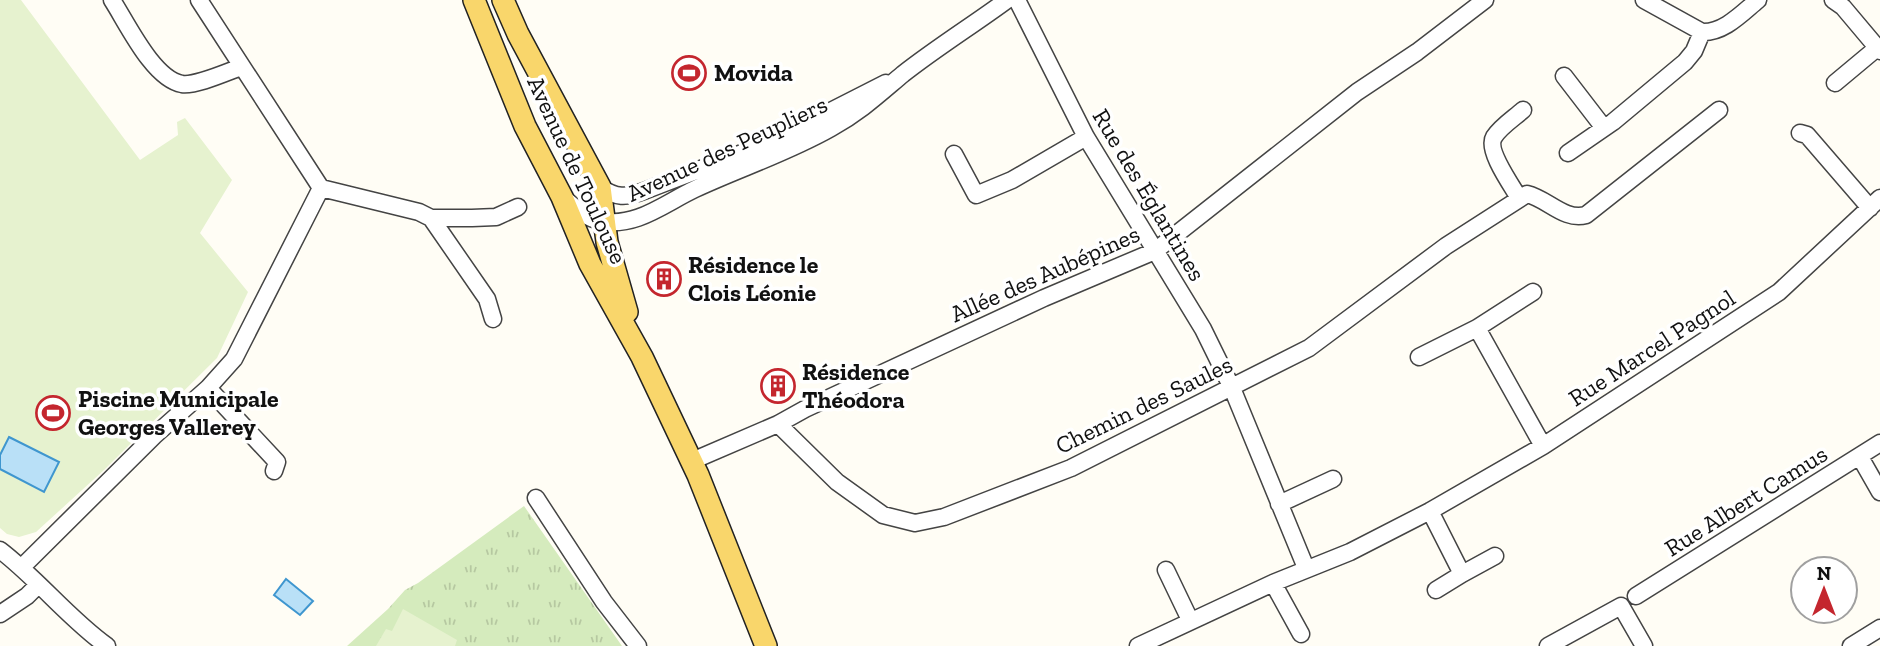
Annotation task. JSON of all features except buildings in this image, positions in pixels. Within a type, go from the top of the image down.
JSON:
[{"type":"main road","name":"Avenue de Toulouse","points":[[474,0],[525,126],[562,197],[590,264],[642,357],[692,461],[766,646]]},
{"type":"main road","name":"Avenue de Toulouse","points":[[503,0],[603,205],[617,278],[642,357]]},
{"type":"street","points":[[112,0],[158,72],[173,80],[183,84],[241,67]]},
{"type":"street","points":[[199,0],[321,188],[408,209],[431,218],[496,217],[517,207]]},
{"type":"street","name":"Avenue des Peupliers","points":[[603,205],[625,221],[649,214],[695,189],[791,149],[870,104],[904,74],[1007,0]]},
{"type":"street","name":"Rue des Églantines","points":[[1017,0],[1086,137],[1203,329],[1232,388],[1306,568]]},
{"type":"street","name":"Allée des Aubépines","points":[[692,461],[778,424],[1044,298],[1155,251],[1357,92],[1417,52],[1485,0]]},
{"type":"street","points":[[1644,0],[1702,32],[1721,29],[1758,0]]},
{"type":"street","points":[[1833,0],[1843,7],[1878,47],[1835,83]]},
{"type":"street","points":[[1568,153],[1604,128],[1685,62],[1694,51],[1702,32]]},
{"type":"street","name":"Avenue des Peupliers","points":[[603,205],[768,143],[904,74]]},
{"type":"street","points":[[1564,76],[1604,128]]},
{"type":"street","points":[[1523,110],[1494,137],[1492,144],[1501,168],[1519,198],[1527,194],[1539,197],[1569,216],[1577,217],[1586,215],[1719,110]]},
{"type":"street","points":[[1800,133],[1807,135],[1875,203]]},
{"type":"street","points":[[954,155],[976,195],[1012,180],[1086,137]]},
{"type":"street","points":[[22,567],[145,445],[208,388],[234,359],[321,188]]},
{"type":"street","points":[[562,197],[579,211],[603,205]]},
{"type":"street","name":"Chemin des Saules","points":[[778,424],[837,482],[883,515],[915,523],[944,517],[1071,468],[1309,348],[1446,246],[1519,198]]},
{"type":"street","name":"Rue Marcel Pagnol","points":[[1138,646],[1165,640],[1190,620],[1306,568],[1350,552],[1430,511],[1543,446],[1779,292],[1875,203]]},
{"type":"street","points":[[579,236],[603,205]]},
{"type":"street","points":[[431,218],[487,299],[493,319]]},
{"type":"street","points":[[1419,357],[1477,328],[1533,292]]},
{"type":"street","points":[[1477,328],[1543,446]]},
{"type":"street","points":[[208,388],[277,462],[275,471]]},
{"type":"street","name":"Rue Albert Camus","points":[[1636,596],[1880,443]]},
{"type":"street","points":[[1860,457],[1880,492]]},
{"type":"street","points":[[1279,504],[1333,479]]},
{"type":"street","points":[[536,498],[638,646]]},
{"type":"street","points":[[1430,511],[1462,574]]},
{"type":"street","points":[[0,550],[22,567],[102,645]]},
{"type":"street","points":[[1436,590],[1495,556]]},
{"type":"street","points":[[1166,570],[1190,620]]},
{"type":"street","points":[[1273,583],[1300,634]]},
{"type":"street","points":[[0,614],[43,589]]},
{"type":"street","points":[[1548,646],[1621,606],[1644,646]]},
{"type":"street","points":[[1851,646],[1880,628]]},
{"type":"green space","points":[[0,0],[21,0],[140,160],[178,135],[177,122],[185,118],[232,180],[200,233],[248,292],[217,358],[104,470],[36,532],[19,537],[7,534],[0,528]]},
{"type":"green space","points":[[524,506],[622,646],[347,646],[405,590]]},
{"type":"green space","points":[[403,609],[457,640],[455,646],[376,646],[386,629],[392,631]]},
{"type":"water","points":[[9,437],[59,462],[44,492],[0,469],[0,455]]},
{"type":"water","points":[[286,579],[313,601],[300,615],[274,595]]},
{"type":"place","name":"Movida","points":[[689,73]]},
{"type":"place","name":"Résidence le Clois Léonie","points":[[664,279]]},
{"type":"place","name":"Résidence Théodora","points":[[778,386]]},
{"type":"place","name":"Piscine Municipale Georges Vallerey","points":[[53,413]]}]
